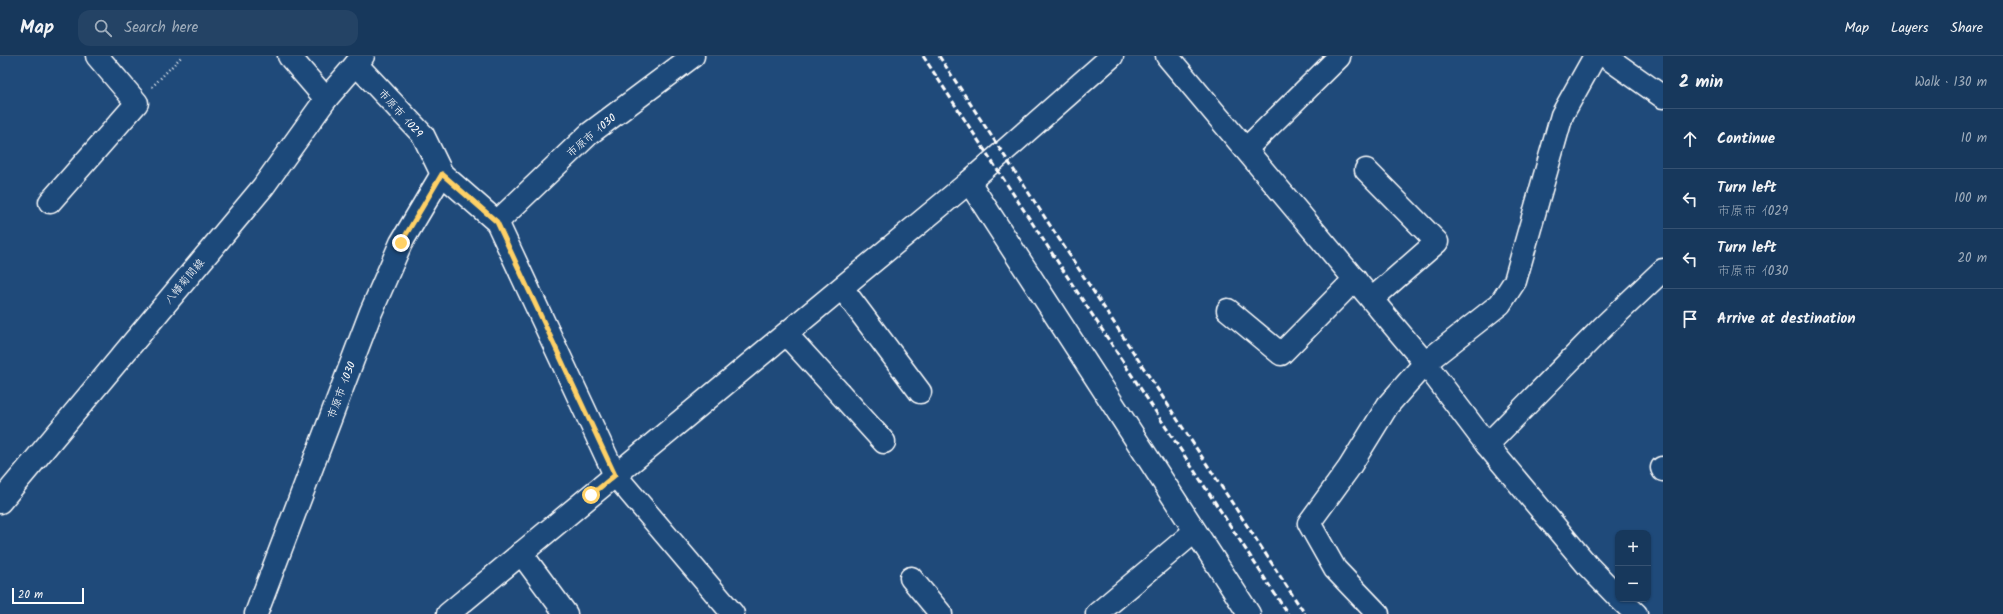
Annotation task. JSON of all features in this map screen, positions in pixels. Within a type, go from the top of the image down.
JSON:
[{"type":"street","points":[[50,202],[137,103],[97,56]]},
{"type":"street","points":[[289,56],[326,99]]},
{"type":"street","name":"市原市 ｲ030","points":[[497,222],[589,134],[693,56]]},
{"type":"street","points":[[461,610],[521,553],[969,182],[1112,56]]},
{"type":"street","points":[[1167,56],[1426,363],[1487,445],[1588,566],[1615,594]]},
{"type":"street","points":[[1378,614],[1335,569],[1309,523],[1349,468],[1388,405],[1426,363],[1500,304],[1515,281],[1562,115],[1596,56]]},
{"type":"street","points":[[1605,56],[1663,98]]},
{"type":"street","points":[[1246,149],[1339,57]]},
{"type":"street","name":"八幡菊間線","points":[[0,502],[264,187],[326,99],[360,60]]},
{"type":"street","name":"市原市 ｲ029","points":[[360,60],[423,135],[442,174],[497,222],[615,475],[733,614]]},
{"type":"street","points":[[1366,170],[1437,242],[1372,299]]},
{"type":"street","name":"市原市 ｲ030","points":[[256,614],[371,312],[401,243],[442,174]]},
{"type":"street","points":[[969,182],[1248,614]]},
{"type":"street","points":[[1487,445],[1604,326],[1663,270]]},
{"type":"street","points":[[1228,310],[1281,354],[1355,279]]},
{"type":"street","points":[[842,288],[920,392]]},
{"type":"street","points":[[786,334],[884,442]]},
{"type":"street","points":[[1097,614],[1194,532]]},
{"type":"street","points":[[521,553],[566,614]]},
{"type":"street","points":[[911,578],[941,614]]},
{"type":"street","points":[[1623,602],[1636,614]]},
{"type":"path","points":[[137,103],[182,56]]},
{"type":"railway","points":[[923,56],[1288,614]]},
{"type":"railway","points":[[939,56],[1305,614]]},
{"type":"route","points":[[401,243],[442,174],[497,222],[615,475],[591,495]]}]
